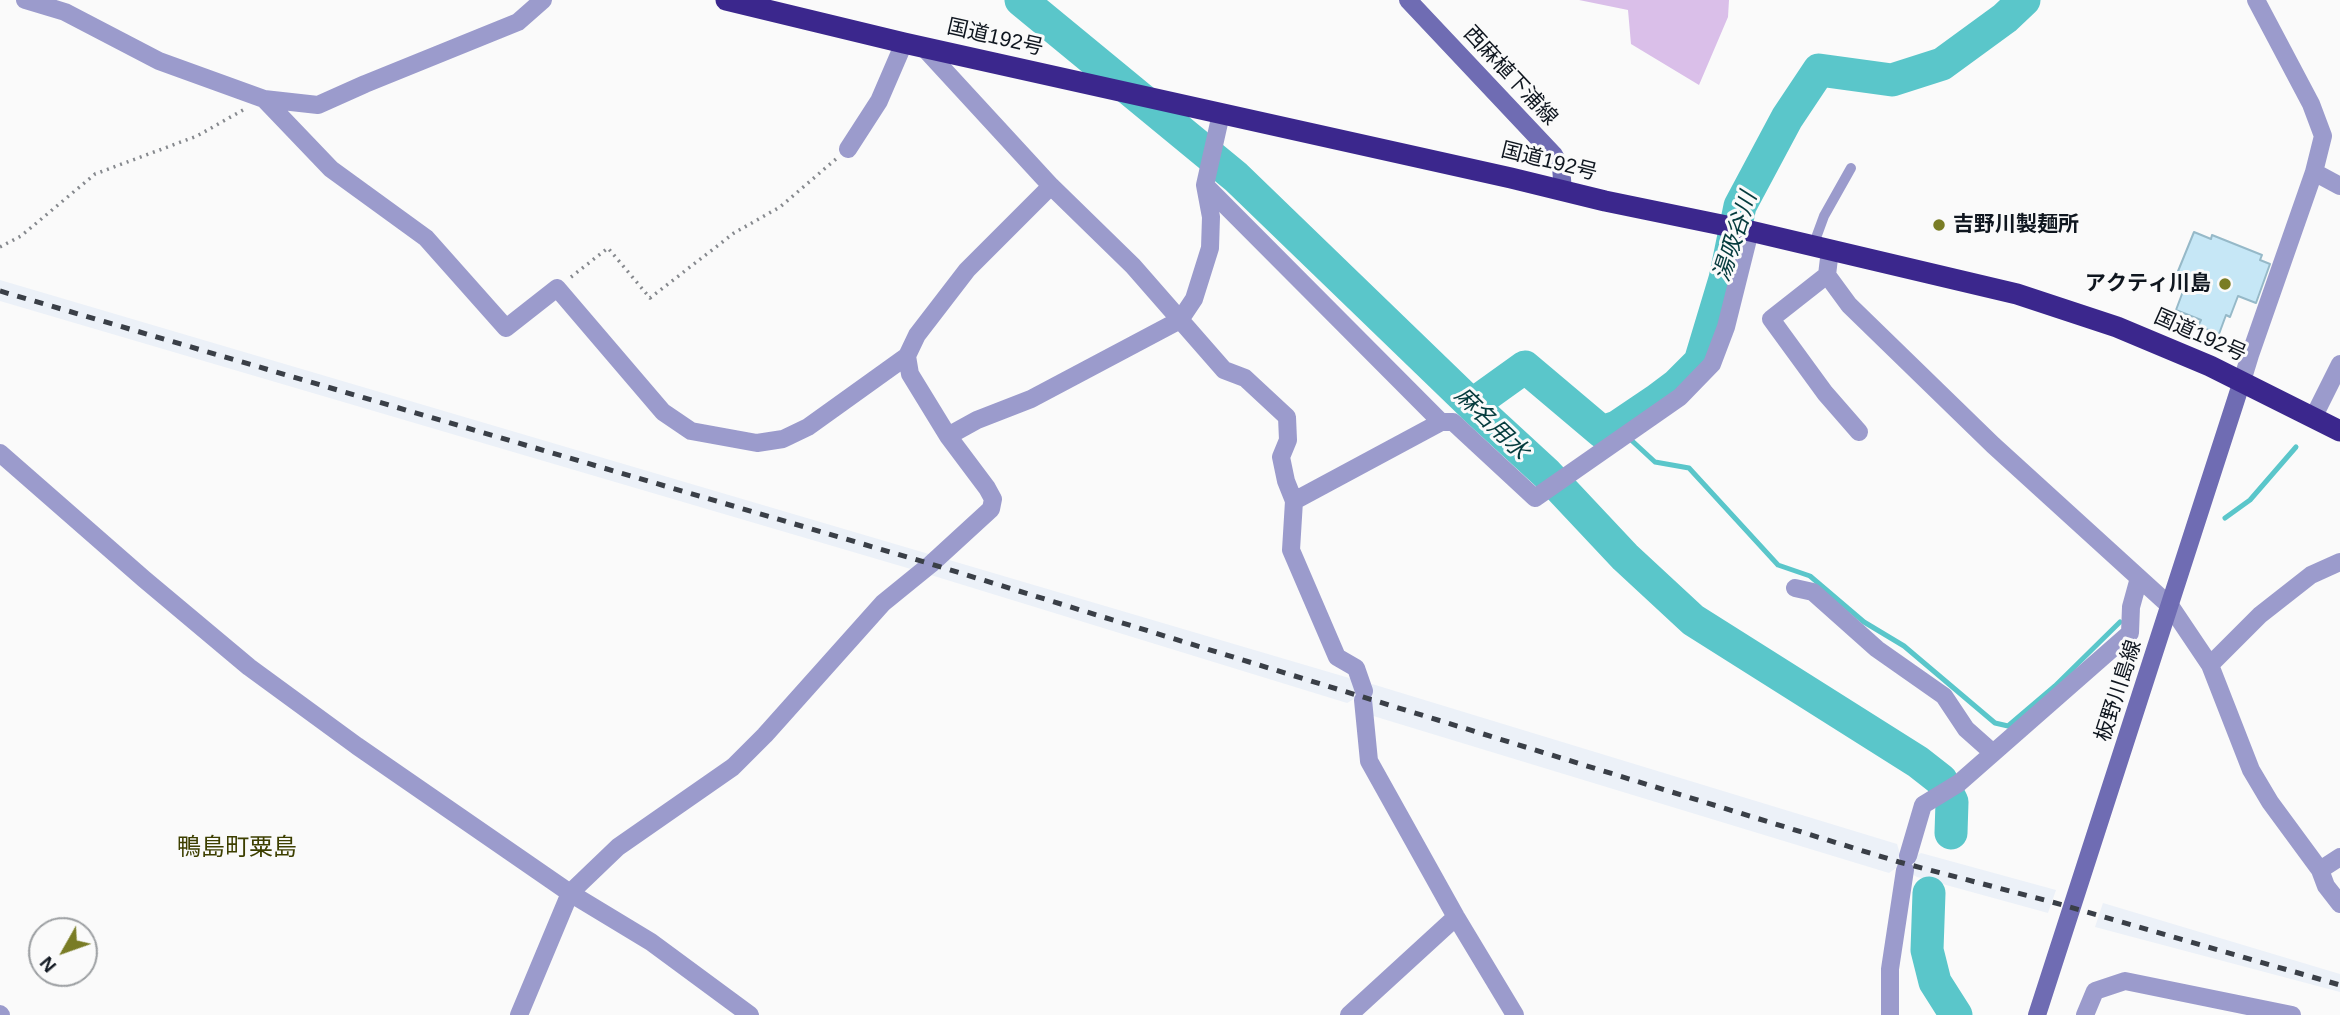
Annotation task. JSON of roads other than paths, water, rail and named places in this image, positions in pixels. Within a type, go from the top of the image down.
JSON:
[{"type":"highway","name":"国道192号","points":[[726,0],[913,45],[1740,229],[2017,294],[2117,327],[2242,381],[2340,431]]},
{"type":"main road","name":"西麻植下浦線","points":[[1408,0],[1554,155],[1561,167],[1563,191]]},
{"type":"main road","name":"板野川島線","points":[[2038,1015],[2064,926],[2171,607],[2242,381]]},
{"type":"street","points":[[25,0],[65,12],[159,61],[264,99],[318,105],[518,22],[543,0]]},
{"type":"street","points":[[2242,381],[2314,172],[2323,136],[2311,104],[2256,0]]},
{"type":"street","points":[[848,149],[913,45],[1133,267],[1224,370],[1245,378],[1287,416],[1288,440],[1281,457],[1294,501],[1291,551],[1338,657],[1356,668],[1364,695],[1369,761],[1456,917],[1516,1015]]},
{"type":"street","points":[[264,99],[331,169],[426,238],[506,328],[557,288],[663,412],[691,431],[757,443],[783,439],[808,427],[907,356],[917,335],[967,270],[1051,186]]},
{"type":"street","points":[[948,436],[978,420],[1031,400],[1180,320],[1194,299],[1210,248],[1211,217],[1205,180],[1221,114]]},
{"type":"street","points":[[2314,172],[2340,186]]},
{"type":"street","points":[[1205,180],[1441,422]]},
{"type":"street","points":[[1294,501],[1441,422],[1453,422],[1535,498],[1680,397],[1712,364],[1726,327],[1740,229]]},
{"type":"street","points":[[1822,248],[1827,275],[1849,305],[1993,445],[2171,607],[2210,665],[2251,770],[2270,803],[2320,870],[2326,886],[2340,904]]},
{"type":"street","points":[[1827,275],[1771,319],[1825,393],[1859,432]]},
{"type":"street","points":[[519,1015],[570,893],[618,847],[733,767],[883,603],[991,509],[993,499],[987,488],[948,436],[910,374],[907,356]]},
{"type":"street","points":[[2314,416],[2340,364]]},
{"type":"street","points":[[0,453],[250,667],[357,746],[570,893],[651,942],[750,1015]]},
{"type":"street","points":[[2210,665],[2260,615],[2311,575],[2340,562]]},
{"type":"street","points":[[1890,1015],[1890,969],[1907,863],[1923,805],[1959,783],[2130,634],[2131,607],[2138,578]]},
{"type":"street","points":[[1795,588],[1812,592],[1877,649],[1944,696],[1966,729],[1993,753]]},
{"type":"street","points":[[2320,870],[2340,857]]},
{"type":"street","points":[[1349,1015],[1456,917]]},
{"type":"street","points":[[2085,1015],[2095,990],[2125,981],[2292,1015]]},
{"type":"lane","points":[[1822,248],[1815,235],[1851,168]]},
{"type":"waterway","name":"麻名用水","points":[[1021,0],[1236,177],[1547,474],[1625,557],[1693,620],[1918,762],[1941,780],[1952,802],[1951,833]]},
{"type":"waterway","name":"湯吸谷川","points":[[1472,405],[1525,367],[1602,432],[1617,427],[1657,400],[1700,362],[1725,279],[1740,206],[1787,118],[1819,70],[1892,80],[1942,64],[2005,18],[2024,0]]},
{"type":"waterway","points":[[1617,427],[1655,462],[1689,468],[1778,565],[1810,576],[1864,622],[1904,646],[1995,723],[2008,726],[2055,686],[2120,622]]},
{"type":"waterway","points":[[2225,518],[2250,500],[2296,447]]},
{"type":"waterway","name":"麻名用水","points":[[1929,893],[1927,950],[1935,982],[1956,1015]]},
{"type":"railway","points":[[0,291],[931,564],[1899,862],[2052,902],[2340,985]]},
{"type":"place","name":"吉野川製麺所","points":[[1939,225]]},
{"type":"place","name":"アクティ川島","points":[[2225,284]]},
{"type":"district","name":"鴨島町粟島","points":[[237,848]]}]
